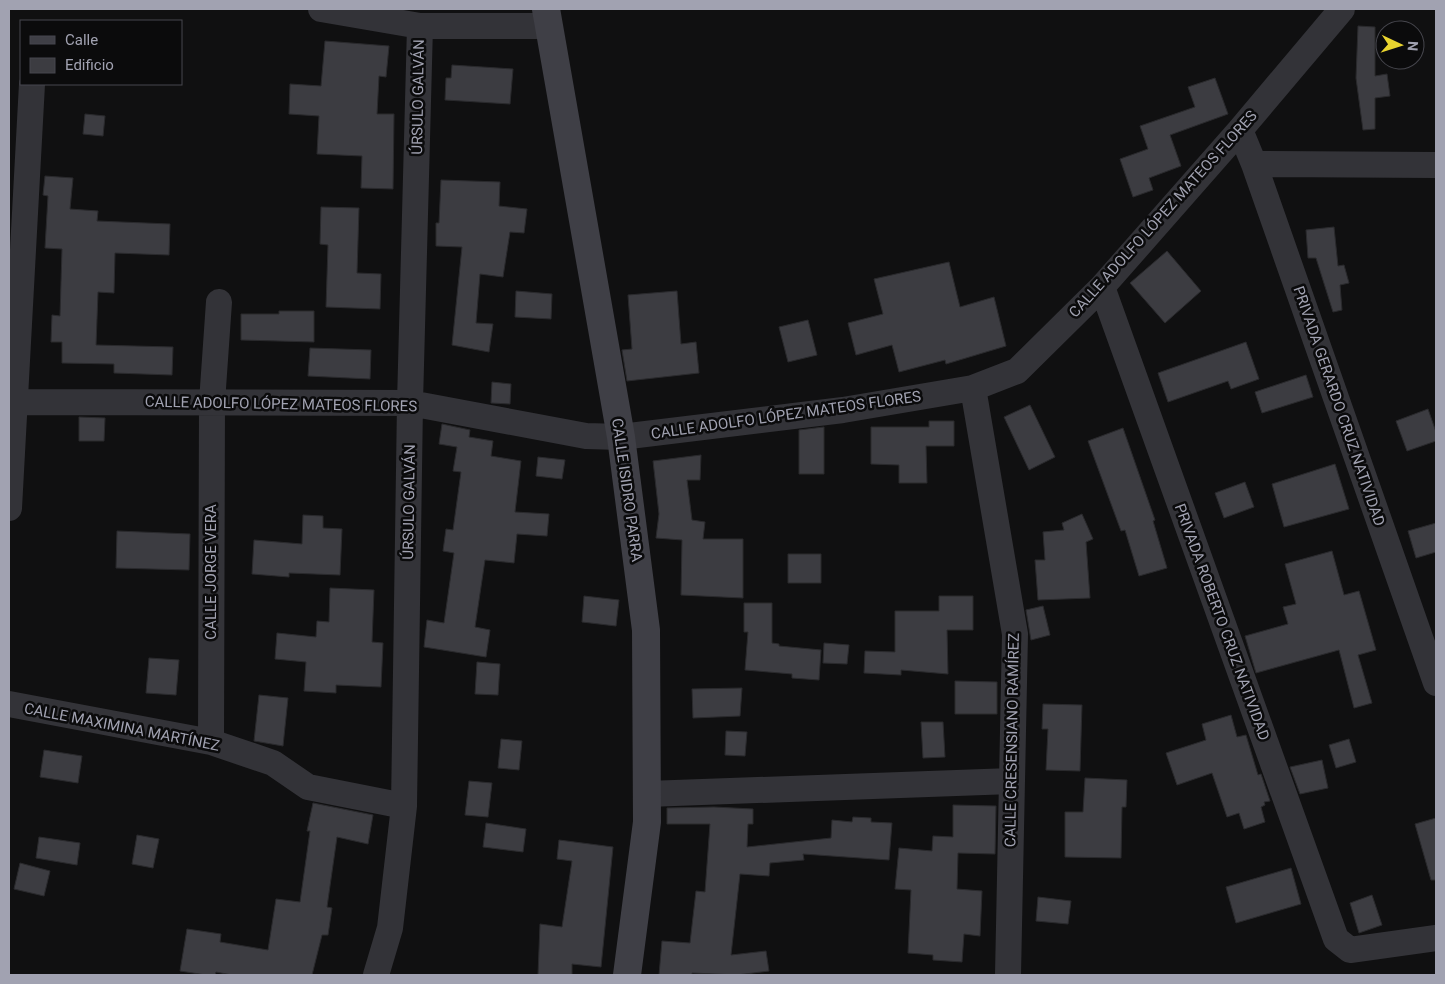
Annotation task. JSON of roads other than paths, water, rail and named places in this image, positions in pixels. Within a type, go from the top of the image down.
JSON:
[{"type":"street","points":[[321,9],[420,26],[547,17]]},
{"type":"street","name":"CALLE ADOLFO LÓPEZ MATEOS FLORES","points":[[12,402],[410,403],[586,436],[621,437],[843,410],[973,388],[1017,372],[1102,287],[1240,130],[1342,9]]},
{"type":"street","name":"CALLE ISIDRO PARRA","points":[[547,17],[621,437],[646,630],[647,822],[627,975]]},
{"type":"street","name":"ÚRSULO GALVÁN","points":[[376,975],[390,928],[404,806],[410,403],[420,26]]},
{"type":"street","points":[[9,508],[12,402],[32,85]]},
{"type":"street","name":"PRIVADA GERARDO CRUZ NATIVIDAD","points":[[1240,130],[1254,164],[1436,683]]},
{"type":"street","points":[[1254,164],[1436,165]]},
{"type":"street","name":"PRIVADA ROBERTO CRUZ NATIVIDAD","points":[[1102,287],[1336,939],[1350,950],[1436,938]]},
{"type":"street","name":"CALLE JORGE VERA","points":[[211,742],[212,402],[218,302]]},
{"type":"street","name":"CALLE CRESENSIANO RAMÍREZ","points":[[973,388],[1015,634],[1008,975]]},
{"type":"street","name":"CALLE MAXIMINA MARTÍNEZ","points":[[9,704],[211,742],[272,763],[308,787],[404,806]]},
{"type":"street","points":[[647,794],[1012,781]]}]
